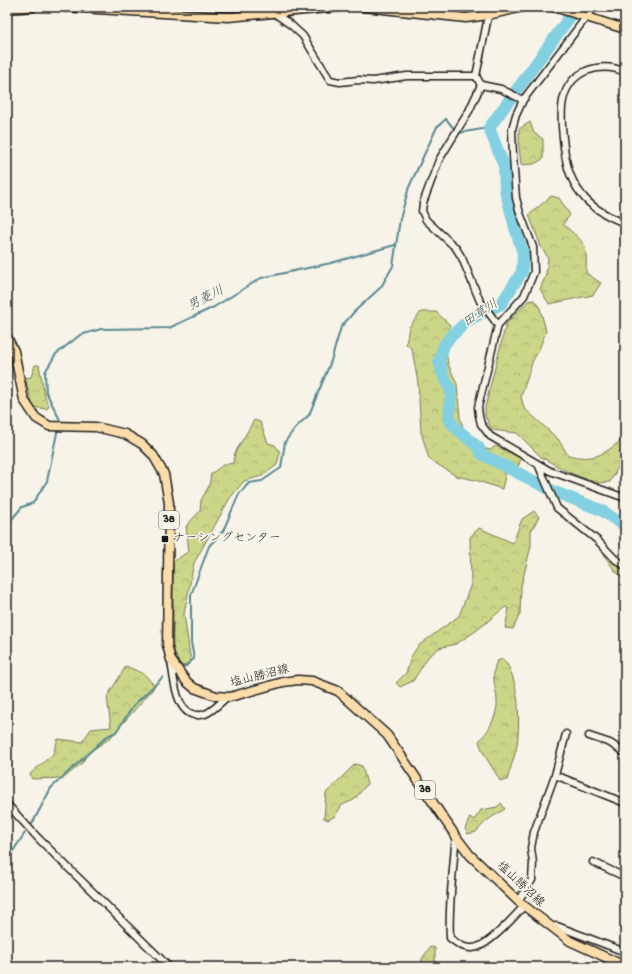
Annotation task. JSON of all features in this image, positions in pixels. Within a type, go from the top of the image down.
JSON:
[{"type":"main road","points":[[7,9],[33,7]]},
{"type":"main road","points":[[64,7],[228,17],[339,7]]},
{"type":"main road","points":[[364,7],[466,18],[489,11],[523,7]]},
{"type":"main road","points":[[554,7],[625,29]]},
{"type":"main road","name":"塩山勝沼線","points":[[7,337],[14,351],[24,400],[29,410],[42,423],[60,426],[96,428],[124,434],[142,444],[153,455],[164,474],[169,503],[167,645],[171,661],[186,681],[203,692],[227,697],[298,680],[312,681],[338,691],[383,731],[397,747],[457,838],[470,855],[521,904],[570,941],[625,966]]},
{"type":"street","points":[[266,7],[303,36],[328,77],[340,82],[358,80],[373,81],[407,76],[476,76]]},
{"type":"street","points":[[594,7],[583,16],[523,100],[516,115],[512,129],[516,198],[533,247],[535,258],[534,272],[524,296],[498,325],[478,407],[478,416],[481,424],[490,436],[538,464],[564,477],[625,498]]},
{"type":"street","points":[[489,11],[476,76],[481,85],[501,89],[523,100]]},
{"type":"street","points":[[622,222],[598,210],[588,203],[575,186],[565,157],[560,111],[564,94],[569,85],[582,73],[592,68],[603,67],[611,67],[625,72]]},
{"type":"street","points":[[481,85],[469,111],[439,160],[423,203],[422,211],[424,216],[459,253],[480,301],[498,325]]},
{"type":"street","points":[[538,464],[554,502],[562,513],[597,540],[615,559],[625,566]]},
{"type":"street","points":[[171,661],[175,689],[182,706],[189,712],[205,714],[227,697]]},
{"type":"street","points":[[457,838],[454,844],[450,896],[450,938],[465,948],[477,947],[492,938],[521,904],[532,880],[534,863],[531,848],[534,832],[555,775],[566,734]]},
{"type":"street","points":[[588,736],[610,743],[625,753]]},
{"type":"street","points":[[555,775],[625,804]]},
{"type":"street","points":[[7,804],[38,838],[169,967]]},
{"type":"street","points":[[593,862],[625,876]]},
{"type":"street","points":[[550,927],[557,926],[625,952]]},
{"type":"green space","points":[[530,122],[534,133],[543,139],[543,159],[534,164],[521,165],[519,129]]},
{"type":"green space","points":[[551,196],[559,198],[570,215],[563,224],[584,244],[586,255],[586,273],[601,283],[593,295],[549,304],[540,289],[546,275],[548,257],[542,249],[529,215]]},
{"type":"green space","points":[[534,300],[540,308],[546,331],[538,352],[533,360],[521,397],[524,408],[558,439],[568,455],[577,457],[597,456],[609,450],[622,439],[625,439],[625,455],[610,482],[597,483],[568,472],[541,457],[517,433],[492,430],[485,416],[485,407],[506,324],[528,301]]},
{"type":"green space","points":[[421,312],[436,312],[450,325],[446,350],[448,364],[457,384],[460,418],[469,445],[490,450],[496,446],[521,458],[519,465],[506,472],[502,489],[475,480],[456,476],[429,459],[421,432],[418,383],[412,349],[406,344],[409,327]]},
{"type":"green space","points":[[35,365],[39,365],[45,397],[49,406],[47,409],[33,407],[25,378],[31,377]]},
{"type":"green space","points":[[254,420],[260,422],[268,443],[275,445],[280,452],[277,465],[262,476],[244,481],[230,498],[194,563],[184,614],[191,662],[186,667],[179,664],[173,647],[173,562],[189,551],[186,526],[200,511],[201,500],[209,486],[211,474],[223,465],[233,463],[235,453]]},
{"type":"green space","points":[[534,511],[539,517],[531,531],[531,546],[521,586],[520,614],[513,629],[505,628],[509,609],[505,607],[476,631],[456,644],[439,648],[428,657],[413,681],[400,687],[396,683],[406,673],[411,657],[418,646],[459,616],[471,584],[470,537],[479,528],[513,543],[522,519]]},
{"type":"green space","points":[[607,554],[625,569],[625,580],[615,571],[604,555]]},
{"type":"green space","points":[[503,659],[509,667],[513,677],[519,715],[516,750],[507,780],[500,781],[486,757],[479,741],[488,730],[495,716],[497,700],[494,684],[494,673],[497,661]]},
{"type":"green space","points":[[126,666],[144,674],[154,685],[153,689],[109,739],[88,753],[82,763],[64,778],[32,779],[30,774],[53,754],[58,739],[82,742],[91,729],[111,727],[107,697]]},
{"type":"green space","points":[[355,764],[362,766],[367,784],[354,800],[342,805],[335,816],[328,820],[324,818],[326,793]]},
{"type":"green space","points":[[501,803],[505,809],[486,821],[476,832],[468,834],[465,829],[470,817],[474,820],[481,810],[497,807]]},
{"type":"green space","points":[[430,947],[435,948],[435,963],[437,967],[421,967],[422,959]]},
{"type":"waterway","name":"田草川","points":[[577,7],[489,128],[504,166],[505,189],[523,253],[522,272],[501,304],[470,319],[450,337],[444,345],[439,361],[443,375],[451,391],[449,420],[479,448],[481,454],[555,492],[601,510],[625,526]]},
{"type":"waterway","points":[[182,668],[194,659],[191,642],[191,595],[209,546],[223,531],[239,494],[249,483],[262,481],[281,468],[285,442],[295,428],[309,415],[331,361],[341,327],[354,312],[381,287],[393,266],[400,219],[409,187],[437,127],[446,119],[455,130]]},
{"type":"waterway","name":"男菱川","points":[[458,133],[489,128]]},
{"type":"waterway","name":"男菱川","points":[[59,423],[60,420],[46,392],[45,372],[56,354],[80,335],[101,329],[169,328],[214,307],[261,278],[331,263],[395,245]]},
{"type":"waterway","name":"男菱川","points":[[7,547],[7,537],[12,519],[22,507],[33,503],[47,481],[58,428]]},
{"type":"waterway","points":[[32,824],[51,788],[106,737],[116,732],[134,705],[163,677]]},
{"type":"waterway","points":[[7,860],[25,833]]},
{"type":"place","name":"ナーシングセンター","points":[[165,539]]}]
